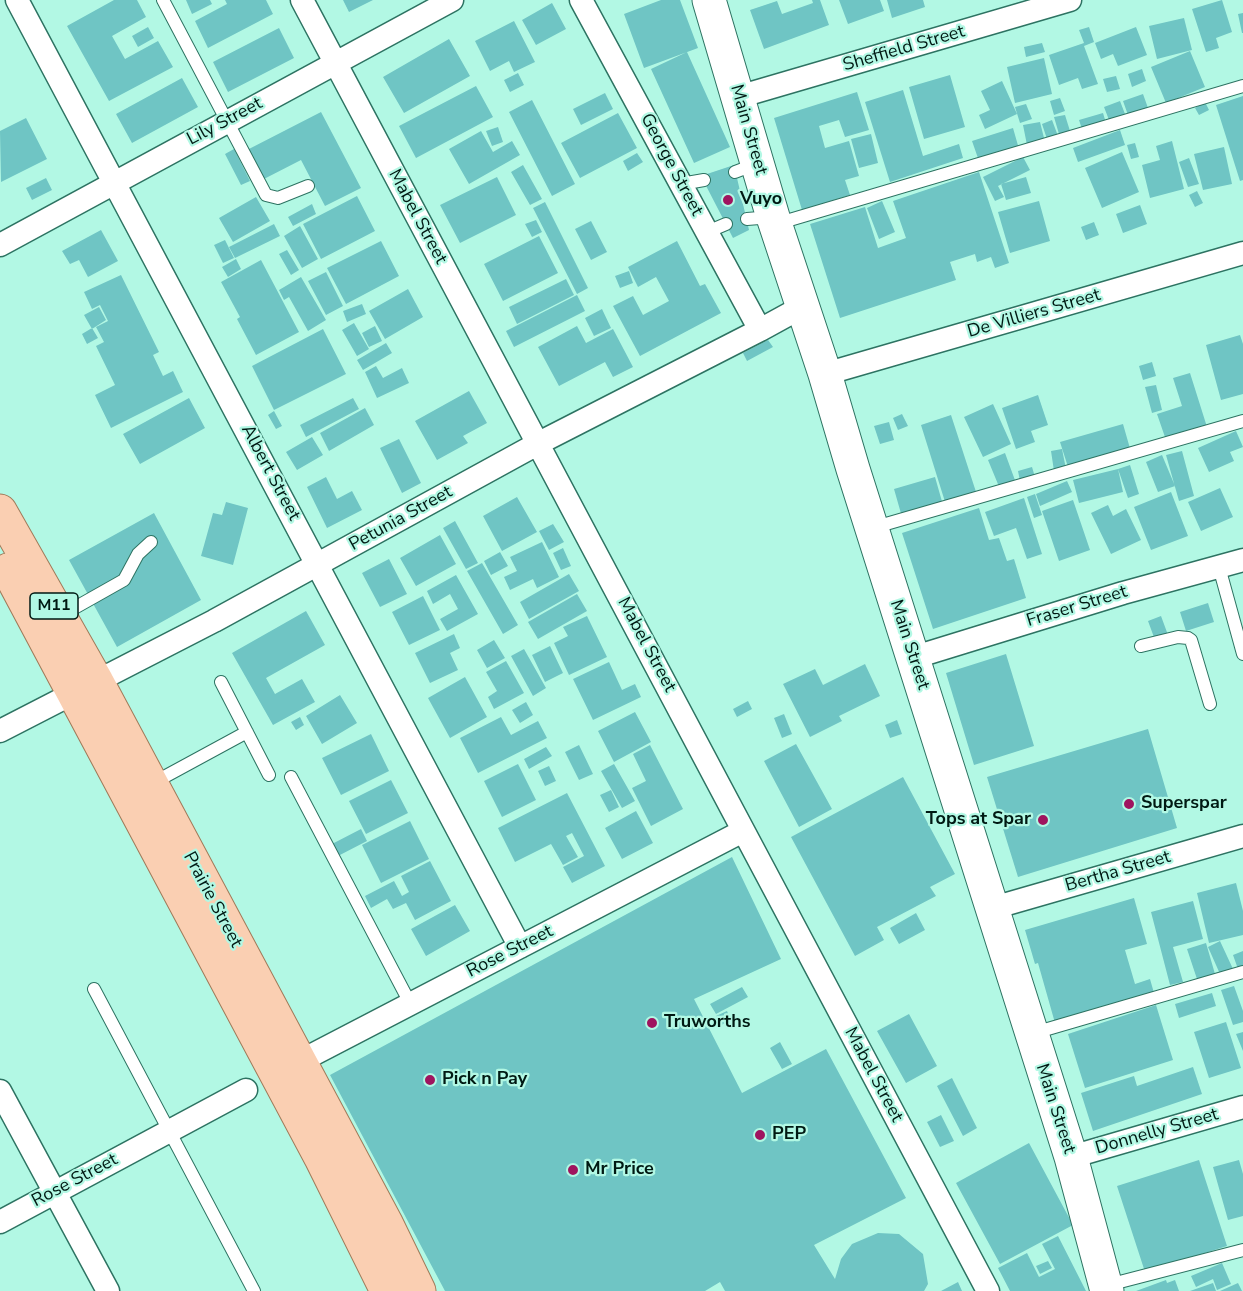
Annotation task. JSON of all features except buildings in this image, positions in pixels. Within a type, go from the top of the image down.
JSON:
[{"type":"main road","name":"Main Street","points":[[709,0],[738,97],[746,168],[765,220],[802,306],[825,374],[912,658],[1071,1157],[1106,1288]]},
{"type":"main road","name":"Prairie Street","points":[[0,511],[60,616],[86,688],[194,922],[288,1067],[419,1291]]},
{"type":"main road","name":"Prairie Street","points":[[0,555],[151,784],[288,1067],[321,1158],[387,1291]]},
{"type":"street","name":"Albert Street","points":[[17,0],[520,947]]},
{"type":"street","name":"Mabel Street","points":[[303,0],[988,1291]]},
{"type":"street","name":"Lily Street","points":[[0,245],[452,0]]},
{"type":"street","name":"George Street","points":[[581,0],[681,184],[716,228],[760,330]]},
{"type":"street","name":"Sheffield Street","points":[[738,97],[1070,0]]},
{"type":"street","name":"De Villiers Street","points":[[825,374],[1243,254]]},
{"type":"street","name":"Petunia Street","points":[[0,731],[86,688],[539,443],[760,330],[802,306]]},
{"type":"street","name":"Fraser Street","points":[[912,658],[1123,593],[1243,560]]},
{"type":"street","name":"Rose Street","points":[[288,1067],[743,831]]},
{"type":"street","name":"Bertha Street","points":[[993,908],[1243,836]]},
{"type":"street","name":"Rose Street","points":[[0,1222],[246,1090]]},
{"type":"street","points":[[0,1091],[108,1291]]},
{"type":"street","name":"Donnelly Street","points":[[1071,1157],[1243,1107]]},
{"type":"lane","points":[[163,0],[266,195],[278,198],[308,186]]},
{"type":"lane","points":[[765,220],[1243,86]]},
{"type":"lane","points":[[681,184],[704,180]]},
{"type":"lane","points":[[872,528],[1243,421]]},
{"type":"lane","points":[[60,616],[124,580],[138,554],[151,542]]},
{"type":"lane","points":[[1219,567],[1243,654]]},
{"type":"lane","points":[[1140,646],[1178,637],[1191,640],[1210,704]]},
{"type":"lane","points":[[221,682],[269,775]]},
{"type":"lane","points":[[151,784],[247,732]]},
{"type":"lane","points":[[291,777],[410,1003]]},
{"type":"lane","points":[[1032,1034],[1243,972]]},
{"type":"lane","points":[[94,989],[254,1291]]},
{"type":"lane","points":[[1106,1288],[1243,1250]]},
{"type":"place","name":"Vuyo","points":[[728,200]]},
{"type":"place","name":"Superspar","points":[[1129,804]]},
{"type":"place","name":"Tops at Spar","points":[[1043,820]]},
{"type":"place","name":"Truworths","points":[[652,1023]]},
{"type":"place","name":"Pick n Pay","points":[[430,1080]]},
{"type":"place","name":"PEP","points":[[760,1135]]},
{"type":"place","name":"Mr Price","points":[[573,1170]]}]
